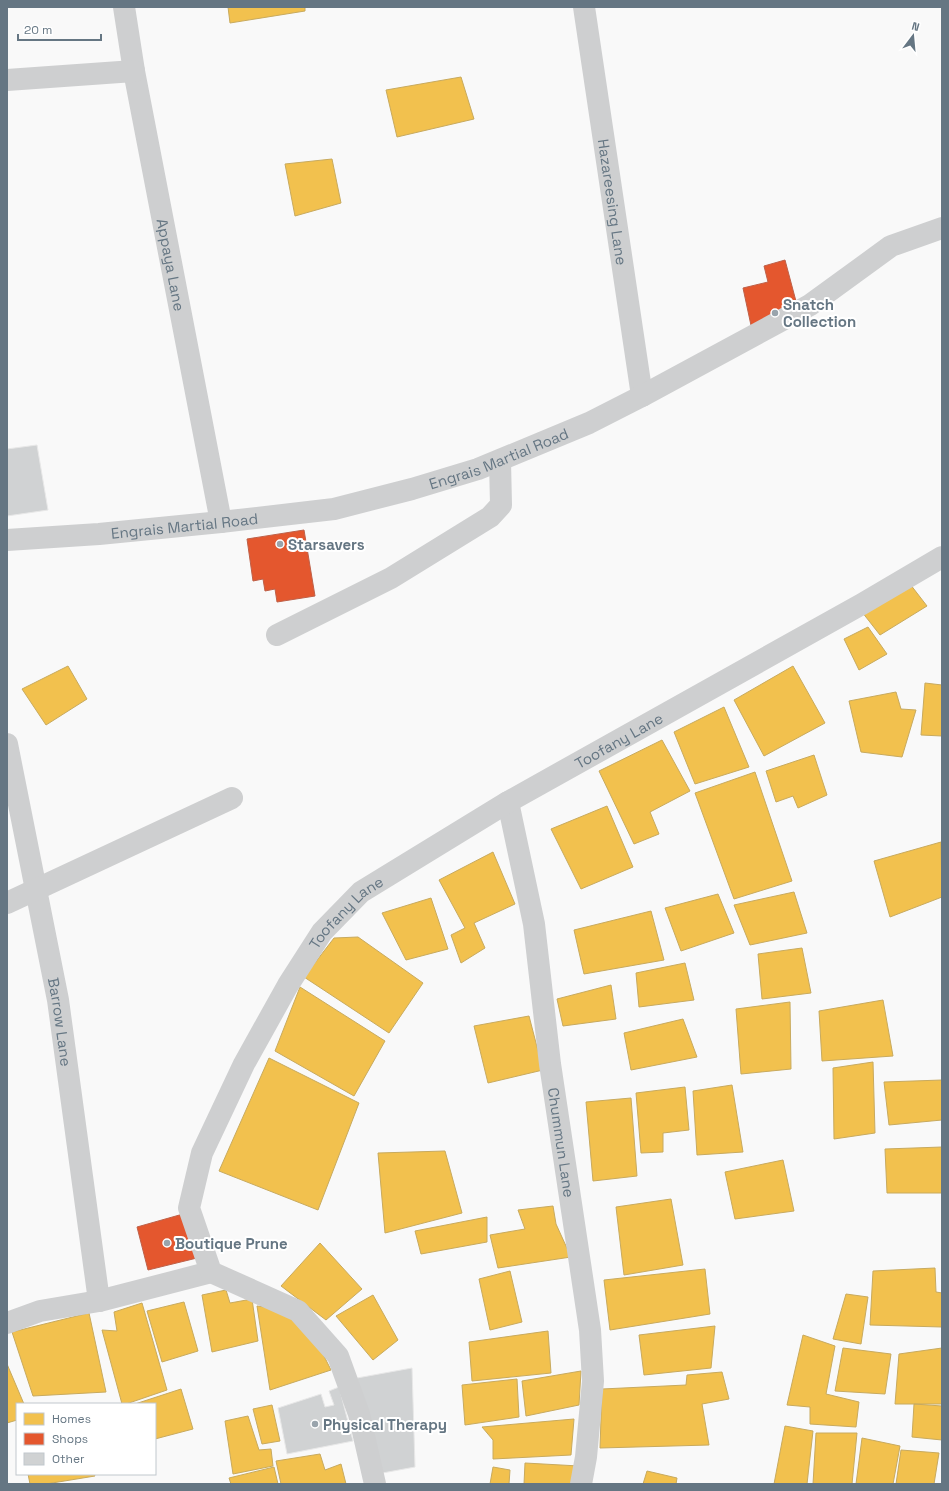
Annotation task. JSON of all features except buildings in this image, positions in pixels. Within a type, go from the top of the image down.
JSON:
[{"type":"street","name":"Appaya Lane","points":[[124,7],[134,71],[221,522]]},
{"type":"street","name":"Hazareesing Lane","points":[[584,7],[642,396]]},
{"type":"street","points":[[7,80],[134,71]]},
{"type":"street","name":"Engrais Martial Road","points":[[7,540],[99,534],[334,509],[412,489],[478,469],[589,423],[642,396],[810,305],[891,246],[942,228]]},
{"type":"street","points":[[277,635],[391,578],[490,517],[501,505],[500,460]]},
{"type":"street","name":"Toofany Lane","points":[[211,1272],[189,1208],[202,1153],[244,1064],[288,985],[322,932],[361,892],[508,802],[862,604],[942,557]]},
{"type":"street","name":"Barrow Lane","points":[[7,744],[58,1000],[99,1302]]},
{"type":"street","points":[[7,903],[232,798]]},
{"type":"street","name":"Chummun Lane","points":[[508,802],[534,924],[550,1064],[591,1336],[593,1381],[586,1457],[581,1484]]},
{"type":"street","points":[[7,1323],[40,1311],[99,1302],[211,1272],[298,1311],[338,1356],[359,1414],[375,1484]]},
{"type":"place","name":"Snatch Collection","points":[[775,313]]},
{"type":"place","name":"Starsavers","points":[[280,544]]},
{"type":"place","name":"Boutique Prune","points":[[167,1243]]},
{"type":"place","name":"Physical Therapy","points":[[315,1424]]}]
